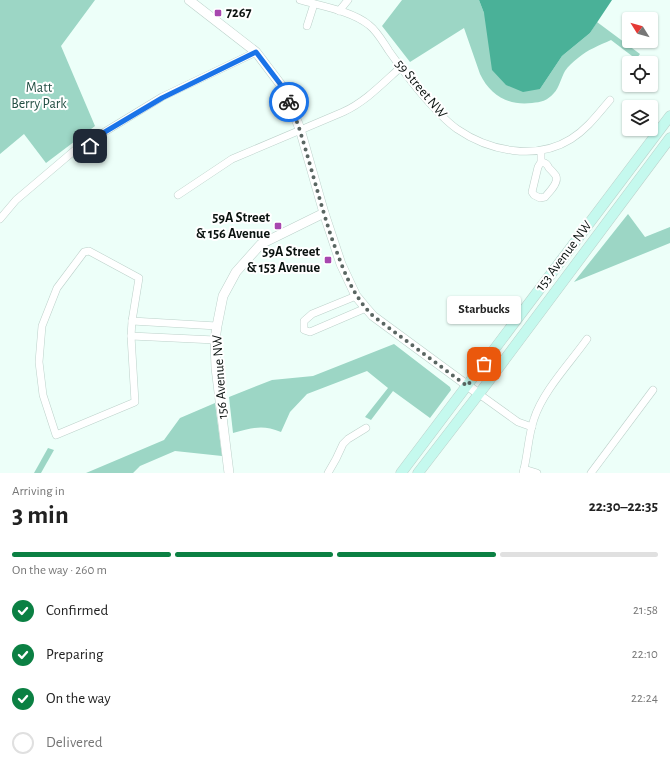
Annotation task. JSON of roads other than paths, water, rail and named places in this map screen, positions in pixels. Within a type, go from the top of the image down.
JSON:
[{"type":"main road","name":"153 Avenue NW","points":[[401,473],[670,116]]},
{"type":"main road","name":"153 Avenue NW","points":[[418,473],[479,394],[670,138]]},
{"type":"street","points":[[189,0],[256,52],[284,89],[300,129],[324,213],[341,264],[356,296],[373,316],[467,386],[518,422],[532,427]]},
{"type":"street","name":"59 Street NW","points":[[300,0],[352,15],[370,26],[420,92],[440,114],[449,123],[462,132],[484,143],[503,149],[541,151],[563,143],[579,133],[610,100]]},
{"type":"street","points":[[339,11],[348,0]]},
{"type":"street","points":[[307,26],[314,4]]},
{"type":"street","points":[[0,219],[16,200],[75,150],[162,98],[256,52]]},
{"type":"street","points":[[178,195],[232,159],[343,112],[358,104],[401,67]]},
{"type":"street","points":[[88,142],[97,155]]},
{"type":"street","points":[[541,151],[541,162],[538,167],[532,192],[540,198],[545,197],[553,187],[556,180],[556,176],[547,164],[541,162]]},
{"type":"street","name":"156 Avenue NW","points":[[229,473],[216,368],[215,340],[223,296],[236,272],[261,244],[324,213]]},
{"type":"street","points":[[89,251],[139,278],[131,336],[135,402],[56,435],[43,396],[39,362],[42,326],[57,288],[84,252],[89,251]]},
{"type":"street","points":[[356,296],[312,314],[304,321],[304,330],[310,332],[366,308]]},
{"type":"street","points":[[132,321],[217,326]]},
{"type":"street","points":[[131,336],[215,340]]},
{"type":"street","points":[[537,473],[524,471],[536,412],[546,394],[587,340]]},
{"type":"street","points":[[590,473],[653,390]]},
{"type":"street","points":[[328,473],[343,444],[366,428]]},
{"type":"place","name":"7267","points":[[218,13]]},
{"type":"place","name":"59A Street & 156 Avenue","points":[[278,226]]},
{"type":"place","name":"59A Street & 153 Avenue","points":[[328,260]]},
{"type":"place","name":"Starbucks","points":[[484,364]]},
{"type":"park label","name":"Matt Berry Park","points":[[39,96]]}]
